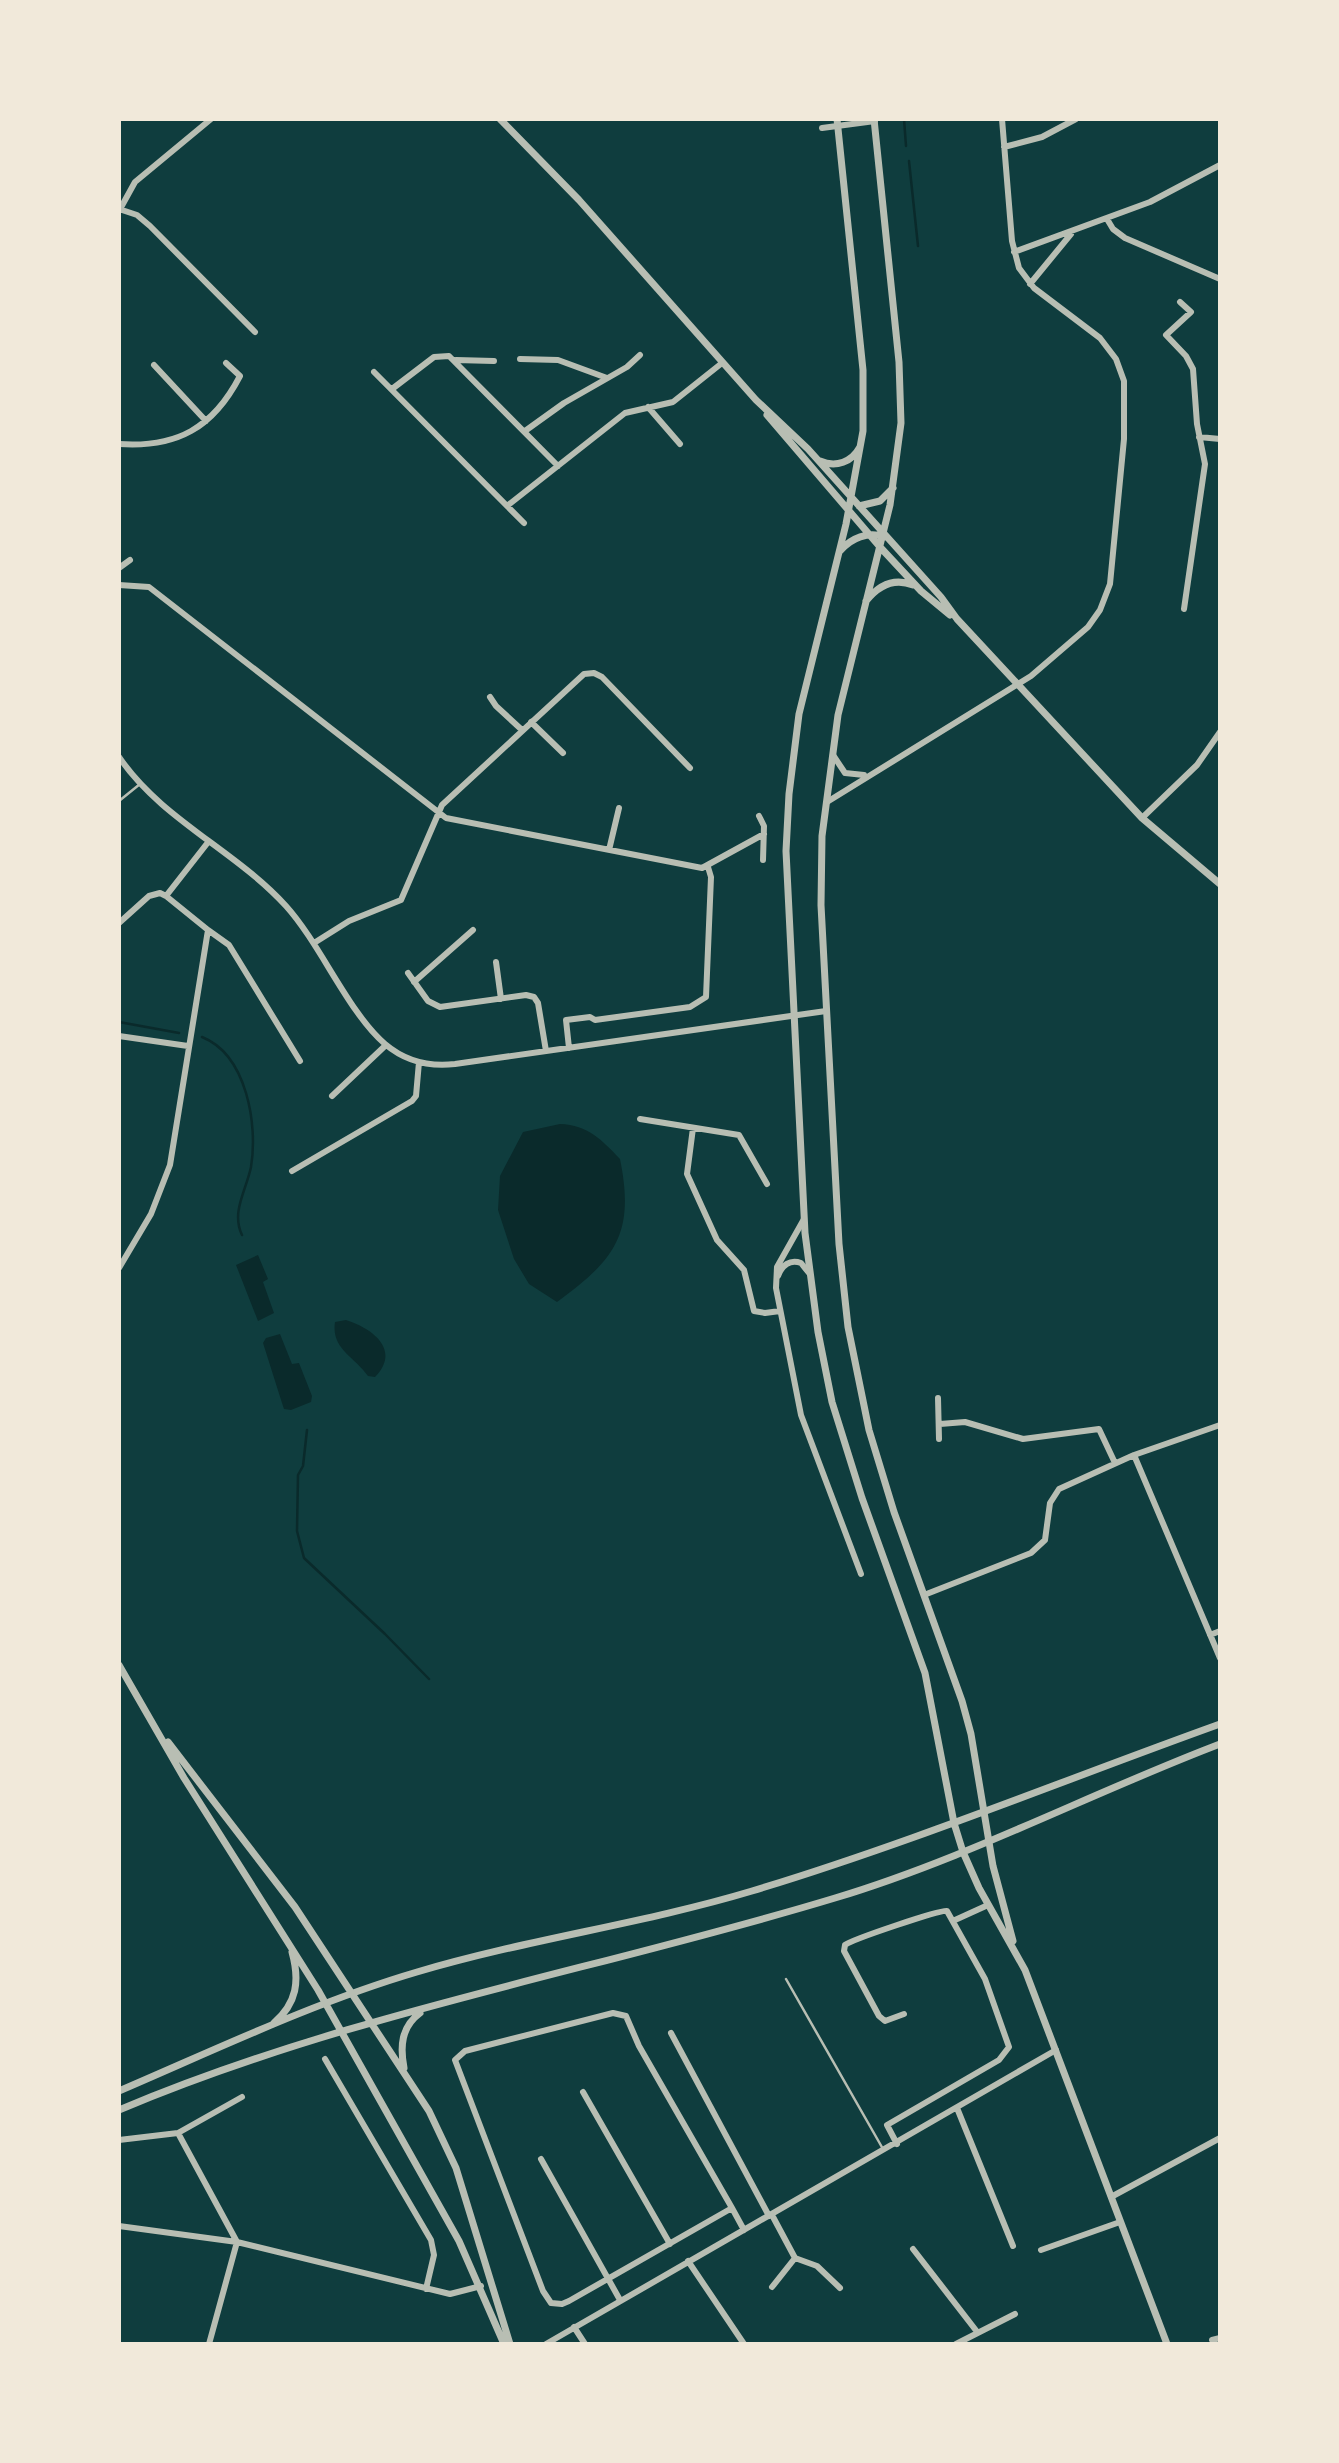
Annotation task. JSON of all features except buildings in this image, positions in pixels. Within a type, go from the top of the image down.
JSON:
[{"type":"street","points":[[211,119],[126,187],[119,210],[137,215],[150,226],[256,332]]},
{"type":"street","points":[[500,119],[579,200],[918,588],[957,620],[1142,818],[1220,884]]},
{"type":"street","points":[[825,805],[834,795],[1018,686],[1088,626],[1107,594],[1112,573],[1125,404],[1122,374],[1106,344],[1083,322],[1030,284],[1019,268],[1014,252],[1002,119]]},
{"type":"street","points":[[1004,147],[1042,137],[1076,119]]},
{"type":"street","points":[[822,128],[838,122],[875,120],[901,392],[895,483],[863,604],[832,750],[825,805],[821,905],[838,1232],[848,1327],[877,1459],[965,1709],[1001,1900],[1018,1955],[1167,2344]]},
{"type":"street","points":[[838,122],[863,370],[862,443],[850,509],[805,683],[789,794],[786,880],[809,1273],[822,1355],[839,1426],[929,1686],[954,1823],[963,1852],[988,1905],[1018,1955]]},
{"type":"street","points":[[1014,252],[1072,233],[1150,202],[1220,165]]},
{"type":"street","points":[[1107,219],[1123,237],[1220,279]]},
{"type":"street","points":[[1030,284],[1072,233]]},
{"type":"street","points":[[1180,302],[1191,312],[1166,335],[1186,356],[1193,369],[1205,471],[1184,609]]},
{"type":"street","points":[[392,390],[434,357],[445,355],[456,360],[558,466]]},
{"type":"street","points":[[525,431],[640,355]]},
{"type":"street","points":[[520,359],[558,360],[607,378]]},
{"type":"street","points":[[456,360],[494,361]]},
{"type":"street","points":[[119,444],[139,445],[174,440],[206,421],[229,396],[240,376],[226,363]]},
{"type":"street","points":[[508,506],[625,413],[673,402],[722,363]]},
{"type":"street","points":[[154,365],[206,421]]},
{"type":"street","points":[[374,372],[524,523]]},
{"type":"street","points":[[756,400],[817,458],[861,506],[941,597],[957,620]]},
{"type":"street","points":[[648,407],[680,444]]},
{"type":"street","points":[[1199,437],[1220,439]]},
{"type":"street","points":[[817,458],[831,464],[842,463],[853,456],[862,443]]},
{"type":"street","points":[[850,509],[880,501],[895,483]]},
{"type":"street","points":[[837,557],[848,543],[869,535],[883,534]]},
{"type":"street","points":[[119,568],[130,560]]},
{"type":"street","points":[[119,585],[136,582],[154,591],[437,813],[450,819],[708,867],[764,834]]},
{"type":"street","points":[[863,604],[873,593],[889,583],[903,582],[918,588]]},
{"type":"street","points":[[314,943],[349,921],[401,900],[437,813],[446,800],[580,676],[596,674],[690,768]]},
{"type":"street","points":[[490,697],[522,730]]},
{"type":"street","points":[[531,722],[563,753]]},
{"type":"street","points":[[1142,818],[1198,765],[1220,732]]},
{"type":"street","points":[[832,750],[835,762],[845,773],[856,776],[872,772]]},
{"type":"street","points":[[119,757],[140,784],[277,897],[314,943],[366,1021],[386,1045],[419,1062],[447,1065],[827,1011]]},
{"type":"street","points":[[609,850],[619,808]]},
{"type":"street","points":[[759,816],[764,826],[763,860]]},
{"type":"street","points":[[166,896],[209,841]]},
{"type":"street","points":[[569,1048],[566,1020],[590,1017],[595,1020],[690,1007],[703,1001],[708,988],[708,867]]},
{"type":"street","points":[[119,923],[149,896],[160,893],[166,896],[229,945],[300,1061]]},
{"type":"street","points":[[119,1268],[155,1204],[170,1165],[208,930]]},
{"type":"street","points":[[414,982],[473,930]]},
{"type":"street","points":[[496,962],[500,999]]},
{"type":"street","points":[[408,973],[428,1000],[440,1007],[526,995],[536,999],[545,1051]]},
{"type":"street","points":[[119,1036],[188,1046]]},
{"type":"street","points":[[332,1096],[386,1045]]},
{"type":"street","points":[[292,1171],[412,1101],[416,1096],[416,1072],[419,1062]]},
{"type":"street","points":[[640,1119],[743,1138],[762,1180],[767,1184]]},
{"type":"street","points":[[693,1128],[687,1174],[711,1228],[717,1240],[744,1270],[752,1308],[760,1313],[780,1311]]},
{"type":"street","points":[[804,1219],[777,1267],[776,1288],[802,1415],[861,1574]]},
{"type":"street","points":[[119,1251],[127,1256]]},
{"type":"street","points":[[776,1288],[779,1273],[785,1264],[801,1263],[809,1273]]},
{"type":"street","points":[[938,1398],[939,1439]]},
{"type":"street","points":[[940,1424],[965,1422],[1023,1439],[1094,1427],[1102,1433],[1115,1463]]},
{"type":"street","points":[[924,1595],[1031,1553],[1045,1541],[1050,1503],[1059,1489],[1134,1455],[1220,1425]]},
{"type":"street","points":[[1134,1455],[1220,1658]]},
{"type":"street","points":[[1210,1635],[1220,1631]]},
{"type":"street","points":[[119,1665],[210,1821],[289,1940],[326,2004],[459,2241],[481,2286],[504,2344]]},
{"type":"street","points":[[119,2091],[353,1993],[481,1955],[713,1902],[839,1864],[1220,1724]]},
{"type":"street","points":[[156,1727],[283,1891],[405,2072],[450,2151],[510,2344]]},
{"type":"street","points":[[119,2110],[227,2069],[341,2033],[800,1909],[887,1881],[1220,1744]]},
{"type":"street","points":[[955,1920],[988,1905]]},
{"type":"street","points":[[897,2144],[887,2125],[999,2060],[1009,2047],[985,1979],[955,1920],[942,1909],[845,1945],[844,1951],[879,2016],[886,2021],[904,2014]]},
{"type":"street","points":[[259,2032],[282,2017],[295,1996],[297,1974],[289,1940]]},
{"type":"street","points":[[405,2072],[402,2052],[405,2030],[412,2019],[430,2008]]},
{"type":"street","points":[[732,2208],[562,2304],[551,2303],[546,2298],[455,2060],[461,2053],[613,2013],[626,2016],[639,2046],[732,2208],[744,2230]]},
{"type":"street","points":[[671,2033],[795,2258],[817,2266],[840,2288]]},
{"type":"street","points":[[546,2344],[1056,2050]]},
{"type":"street","points":[[325,2059],[431,2241],[434,2255],[426,2289]]},
{"type":"street","points":[[583,2092],[670,2244]]},
{"type":"street","points":[[119,2140],[178,2133],[242,2097]]},
{"type":"street","points":[[957,2108],[1013,2246]]},
{"type":"street","points":[[178,2133],[237,2242],[209,2344]]},
{"type":"street","points":[[1111,2197],[1220,2138]]},
{"type":"street","points":[[541,2160],[620,2300]]},
{"type":"street","points":[[1041,2250],[1121,2222]]},
{"type":"street","points":[[119,2226],[237,2242],[455,2294],[481,2286],[488,2287],[497,2299]]},
{"type":"street","points":[[913,2249],[978,2333]]},
{"type":"street","points":[[772,2287],[795,2258]]},
{"type":"street","points":[[481,2286],[486,2275],[485,2261]]},
{"type":"street","points":[[688,2261],[744,2344]]},
{"type":"street","points":[[957,2344],[1015,2314]]},
{"type":"street","points":[[574,2327],[584,2344]]},
{"type":"street","points":[[1212,2340],[1220,2338]]},
{"type":"lane","points":[[119,801],[140,784]]},
{"type":"lane","points":[[786,1979],[884,2151]]},
{"type":"water","points":[[560,1124],[587,1131],[620,1159],[625,1207],[616,1242],[607,1257],[594,1272],[557,1302],[529,1284],[514,1259],[498,1210],[500,1176],[523,1132]]},
{"type":"water","points":[[258,1255],[268,1279],[263,1282],[274,1313],[258,1321],[236,1265]]},
{"type":"water","points":[[346,1320],[365,1328],[380,1341],[385,1357],[383,1367],[375,1377],[368,1376],[336,1339],[335,1322]]},
{"type":"water","points":[[280,1334],[292,1364],[299,1363],[312,1396],[311,1402],[291,1410],[284,1409],[263,1343],[266,1338]]},
{"type":"waterway","points":[[904,119],[906,146]]},
{"type":"waterway","points":[[909,161],[918,246]]},
{"type":"waterway","points":[[119,1022],[179,1033]]},
{"type":"waterway","points":[[202,1037],[217,1046],[230,1059],[246,1093],[250,1112],[253,1150],[239,1210],[242,1235]]},
{"type":"waterway","points":[[307,1430],[303,1466],[298,1475],[297,1531],[304,1558],[429,1679]]}]
